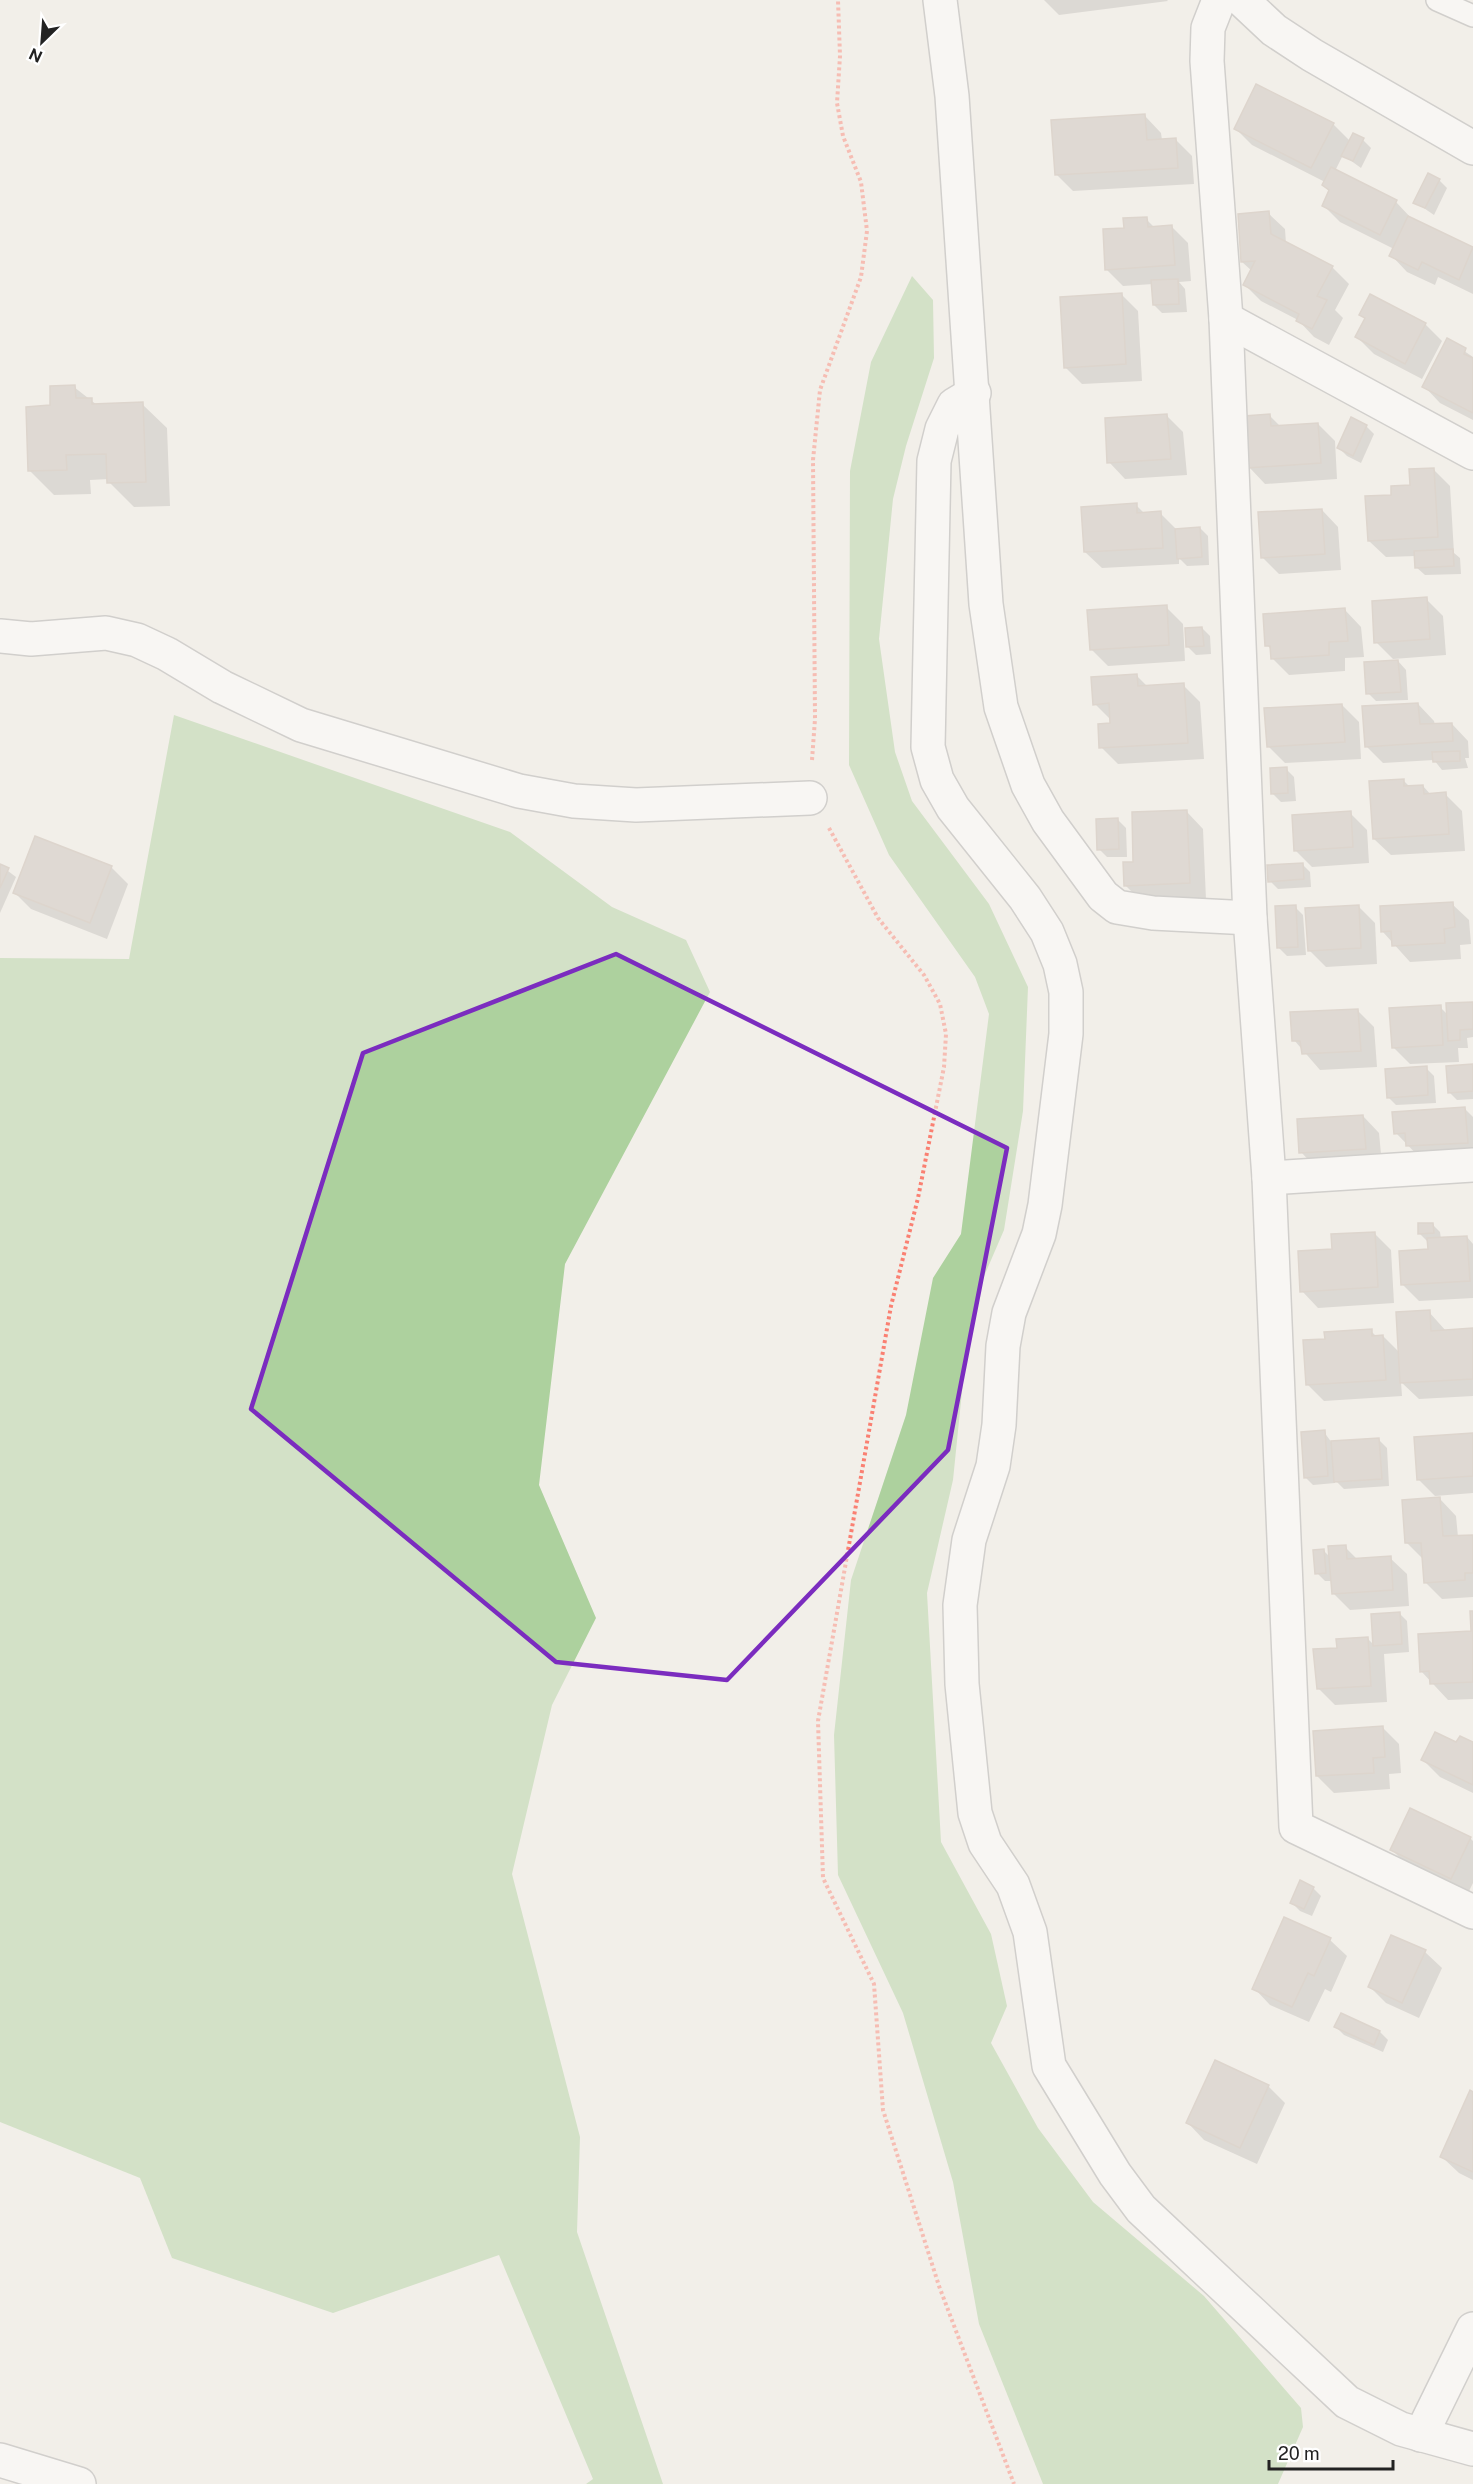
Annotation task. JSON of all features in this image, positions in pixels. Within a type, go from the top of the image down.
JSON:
[{"type":"street","points":[[940,0],[952,96],[988,616],[1001,707],[1028,785],[1048,821],[1102,896],[1117,907],[1153,913],[1250,918]]},
{"type":"street","points":[[1219,0],[1208,28],[1207,61],[1226,319],[1250,918],[1269,1178],[1296,1827],[1473,1912]]},
{"type":"street","points":[[1242,0],[1274,30],[1312,55],[1473,148]]},
{"type":"street","points":[[1226,319],[1473,453]]},
{"type":"street","points":[[974,393],[954,405],[942,429],[934,461],[928,747],[937,780],[953,808],[1025,898],[1047,932],[1060,964],[1066,992],[1066,1034],[1045,1205],[1039,1234],[1009,1313],[1003,1346],[999,1425],[993,1466],[969,1540],[960,1605],[962,1683],[975,1813],[985,1843],[1013,1885],[1030,1932],[1049,2066],[1115,2174],[1141,2209],[1347,2402],[1373,2417],[1421,2435],[1473,2449]]},
{"type":"street","points":[[0,636],[31,639],[106,633],[137,640],[167,654],[222,687],[301,725],[519,791],[574,801],[636,806],[810,798]]},
{"type":"street","points":[[1269,1178],[1473,1165]]},
{"type":"street","points":[[1421,2435],[1473,2329]]},
{"type":"street","points":[[0,2460],[80,2484]]},
{"type":"lane","points":[[1437,0],[1473,16]]},
{"type":"path","points":[[838,0],[840,56],[837,103],[843,136],[861,182],[867,231],[861,277],[820,390],[813,460],[815,719],[810,798],[835,837],[878,918],[924,975],[940,1004],[946,1034],[944,1067],[920,1187],[891,1306],[818,1721],[823,1878],[874,1984],[883,2110],[939,2286],[1014,2484]]},
{"type":"highlighted area","points":[[616,954],[1007,1148],[948,1450],[727,1680],[556,1662],[251,1409],[363,1053]]},
{"type":"green space","points":[[912,276],[933,300],[934,358],[906,446],[893,499],[879,639],[895,752],[912,801],[989,904],[1028,987],[1023,1111],[1004,1230],[979,1288],[964,1372],[953,1480],[927,1593],[941,1842],[991,1934],[1007,2006],[991,2043],[1038,2128],[1093,2202],[1204,2296],[1301,2408],[1303,2427],[1278,2484],[1043,2484],[979,2324],[953,2182],[903,2013],[838,1875],[834,1735],[851,1580],[906,1415],[933,1278],[961,1234],[989,1014],[975,977],[889,855],[849,765],[850,471],[871,362]]},
{"type":"green space","points":[[174,715],[510,832],[612,907],[686,940],[710,992],[565,1264],[539,1485],[596,1618],[552,1705],[512,1874],[580,2137],[577,2232],[663,2484],[586,2484],[593,2479],[499,2255],[333,2313],[172,2258],[140,2178],[0,2122],[0,958],[129,959]]},
{"type":"building","points":[[1256,84],[1334,123],[1311,168],[1234,129]]},
{"type":"building","points":[[1145,114],[1147,140],[1176,138],[1178,168],[1055,175],[1051,120]]},
{"type":"building","points":[[1353,133],[1364,138],[1353,161],[1341,156]]},
{"type":"building","points":[[1331,167],[1397,200],[1380,235],[1322,206],[1329,190],[1322,185]]},
{"type":"building","points":[[1428,173],[1440,179],[1425,208],[1413,203]]},
{"type":"building","points":[[1269,211],[1271,234],[1333,266],[1317,296],[1327,300],[1312,329],[1296,321],[1299,314],[1243,285],[1255,261],[1241,262],[1238,214]]},
{"type":"building","points":[[1408,216],[1473,247],[1459,280],[1422,262],[1418,270],[1389,256]]},
{"type":"building","points":[[1147,217],[1148,227],[1172,225],[1175,265],[1105,270],[1103,229],[1124,228],[1123,218]]},
{"type":"building","points":[[1178,279],[1179,304],[1153,305],[1151,280]]},
{"type":"building","points":[[1122,293],[1126,364],[1064,368],[1060,297]]},
{"type":"building","points":[[1370,294],[1426,323],[1405,364],[1355,337],[1365,318],[1359,315]]},
{"type":"building","points":[[1447,338],[1466,348],[1464,354],[1473,358],[1473,413],[1422,387]]},
{"type":"building","points":[[75,385],[76,398],[92,398],[92,404],[143,402],[146,482],[107,483],[106,454],[66,455],[67,470],[28,471],[26,407],[50,405],[50,386]]},
{"type":"building","points":[[1167,414],[1171,459],[1107,463],[1105,418]]},
{"type":"building","points":[[1270,414],[1271,426],[1318,423],[1321,463],[1247,468],[1244,416]]},
{"type":"building","points":[[1351,417],[1367,425],[1353,456],[1337,448]]},
{"type":"building","points":[[1434,468],[1438,537],[1368,541],[1365,496],[1391,495],[1391,486],[1410,485],[1409,469]]},
{"type":"building","points":[[1137,503],[1137,513],[1161,511],[1163,548],[1084,552],[1081,507]]},
{"type":"building","points":[[1322,509],[1325,554],[1261,558],[1258,512]]},
{"type":"building","points":[[1200,527],[1202,557],[1177,559],[1175,529]]},
{"type":"building","points":[[1453,549],[1454,566],[1415,568],[1414,551]]},
{"type":"building","points":[[1427,597],[1430,639],[1374,643],[1372,601]]},
{"type":"building","points":[[1167,605],[1169,645],[1090,650],[1087,610]]},
{"type":"building","points":[[1345,608],[1348,641],[1329,642],[1329,655],[1271,659],[1270,646],[1265,646],[1263,614]]},
{"type":"building","points":[[1202,627],[1204,646],[1186,647],[1185,628]]},
{"type":"building","points":[[1398,660],[1401,692],[1366,694],[1364,662]]},
{"type":"building","points":[[1137,674],[1138,686],[1184,683],[1188,743],[1099,748],[1098,724],[1110,723],[1109,703],[1093,705],[1091,677]]},
{"type":"building","points":[[1418,703],[1420,724],[1452,723],[1453,741],[1365,747],[1362,706]]},
{"type":"building","points":[[1342,704],[1345,742],[1267,747],[1264,708]]},
{"type":"building","points":[[1460,751],[1460,761],[1433,762],[1432,752]]},
{"type":"building","points":[[1287,767],[1288,793],[1271,794],[1270,768]]},
{"type":"building","points":[[1404,779],[1404,786],[1423,785],[1424,794],[1446,792],[1449,834],[1373,839],[1369,781]]},
{"type":"building","points":[[1187,810],[1190,883],[1124,886],[1123,862],[1133,862],[1132,812]]},
{"type":"building","points":[[1351,811],[1353,847],[1294,851],[1292,815]]},
{"type":"building","points":[[1118,818],[1119,849],[1097,850],[1096,819]]},
{"type":"building","points":[[35,836],[112,866],[90,923],[13,893]]},
{"type":"building","points":[[1303,863],[1304,879],[1268,882],[1267,865]]},
{"type":"building","points":[[0,864],[9,868],[0,888]]},
{"type":"building","points":[[1453,902],[1455,927],[1444,929],[1445,943],[1392,946],[1391,931],[1381,932],[1380,906]]},
{"type":"building","points":[[1296,905],[1298,947],[1277,948],[1275,906]]},
{"type":"building","points":[[1359,905],[1361,948],[1308,951],[1305,908]]},
{"type":"building","points":[[1473,1002],[1473,1029],[1460,1030],[1460,1040],[1448,1041],[1446,1003]]},
{"type":"building","points":[[1441,1005],[1443,1045],[1392,1048],[1389,1008]]},
{"type":"building","points":[[1358,1009],[1361,1051],[1302,1054],[1300,1041],[1292,1041],[1290,1012]]},
{"type":"building","points":[[1473,1064],[1473,1091],[1448,1093],[1446,1066]]},
{"type":"building","points":[[1427,1066],[1428,1095],[1387,1098],[1385,1069]]},
{"type":"building","points":[[1465,1107],[1468,1143],[1406,1146],[1405,1133],[1394,1134],[1392,1112]]},
{"type":"building","points":[[1363,1115],[1366,1149],[1299,1153],[1297,1119]]},
{"type":"building","points":[[1418,1223],[1433,1223],[1434,1233],[1418,1234]]},
{"type":"building","points":[[1375,1232],[1378,1287],[1300,1292],[1298,1251],[1332,1249],[1331,1234]]},
{"type":"building","points":[[1467,1236],[1470,1281],[1401,1285],[1399,1251],[1428,1249],[1427,1238]]},
{"type":"building","points":[[1430,1310],[1431,1331],[1473,1328],[1473,1379],[1400,1383],[1396,1312]]},
{"type":"building","points":[[1372,1329],[1372,1336],[1383,1335],[1386,1380],[1306,1385],[1303,1340],[1325,1339],[1324,1332]]},
{"type":"building","points":[[1325,1430],[1328,1476],[1304,1478],[1301,1432]]},
{"type":"building","points":[[1473,1433],[1473,1476],[1417,1480],[1414,1437]]},
{"type":"building","points":[[1379,1438],[1382,1479],[1334,1482],[1331,1441]]},
{"type":"building","points":[[1440,1497],[1443,1536],[1473,1535],[1473,1573],[1465,1573],[1465,1580],[1424,1583],[1421,1543],[1405,1543],[1402,1500]]},
{"type":"building","points":[[1346,1545],[1347,1559],[1391,1556],[1393,1590],[1332,1594],[1328,1546]]},
{"type":"building","points":[[1324,1549],[1326,1573],[1315,1574],[1313,1550]]},
{"type":"building","points":[[1470,1611],[1473,1611],[1473,1682],[1430,1684],[1429,1671],[1420,1672],[1418,1634],[1471,1631]]},
{"type":"building","points":[[1400,1612],[1402,1644],[1373,1646],[1371,1614]]},
{"type":"building","points":[[1368,1637],[1371,1686],[1317,1689],[1313,1649],[1337,1648],[1336,1639]]},
{"type":"building","points":[[1383,1726],[1385,1757],[1373,1758],[1374,1773],[1316,1776],[1313,1731]]},
{"type":"building","points":[[1435,1732],[1456,1742],[1460,1736],[1473,1742],[1473,1785],[1421,1760]]},
{"type":"building","points":[[1410,1808],[1471,1837],[1451,1879],[1390,1850]]},
{"type":"building","points":[[1300,1880],[1314,1887],[1304,1909],[1290,1903]]},
{"type":"building","points":[[1284,1917],[1331,1938],[1314,1976],[1308,1973],[1292,2007],[1252,1989]]},
{"type":"building","points":[[1391,1935],[1426,1950],[1402,2003],[1368,1987]]},
{"type":"building","points":[[1341,2013],[1380,2031],[1374,2045],[1334,2027]]},
{"type":"building","points":[[1215,2060],[1269,2085],[1240,2148],[1186,2123]]},
{"type":"building","points":[[1470,2090],[1473,2092],[1473,2172],[1440,2157]]}]
